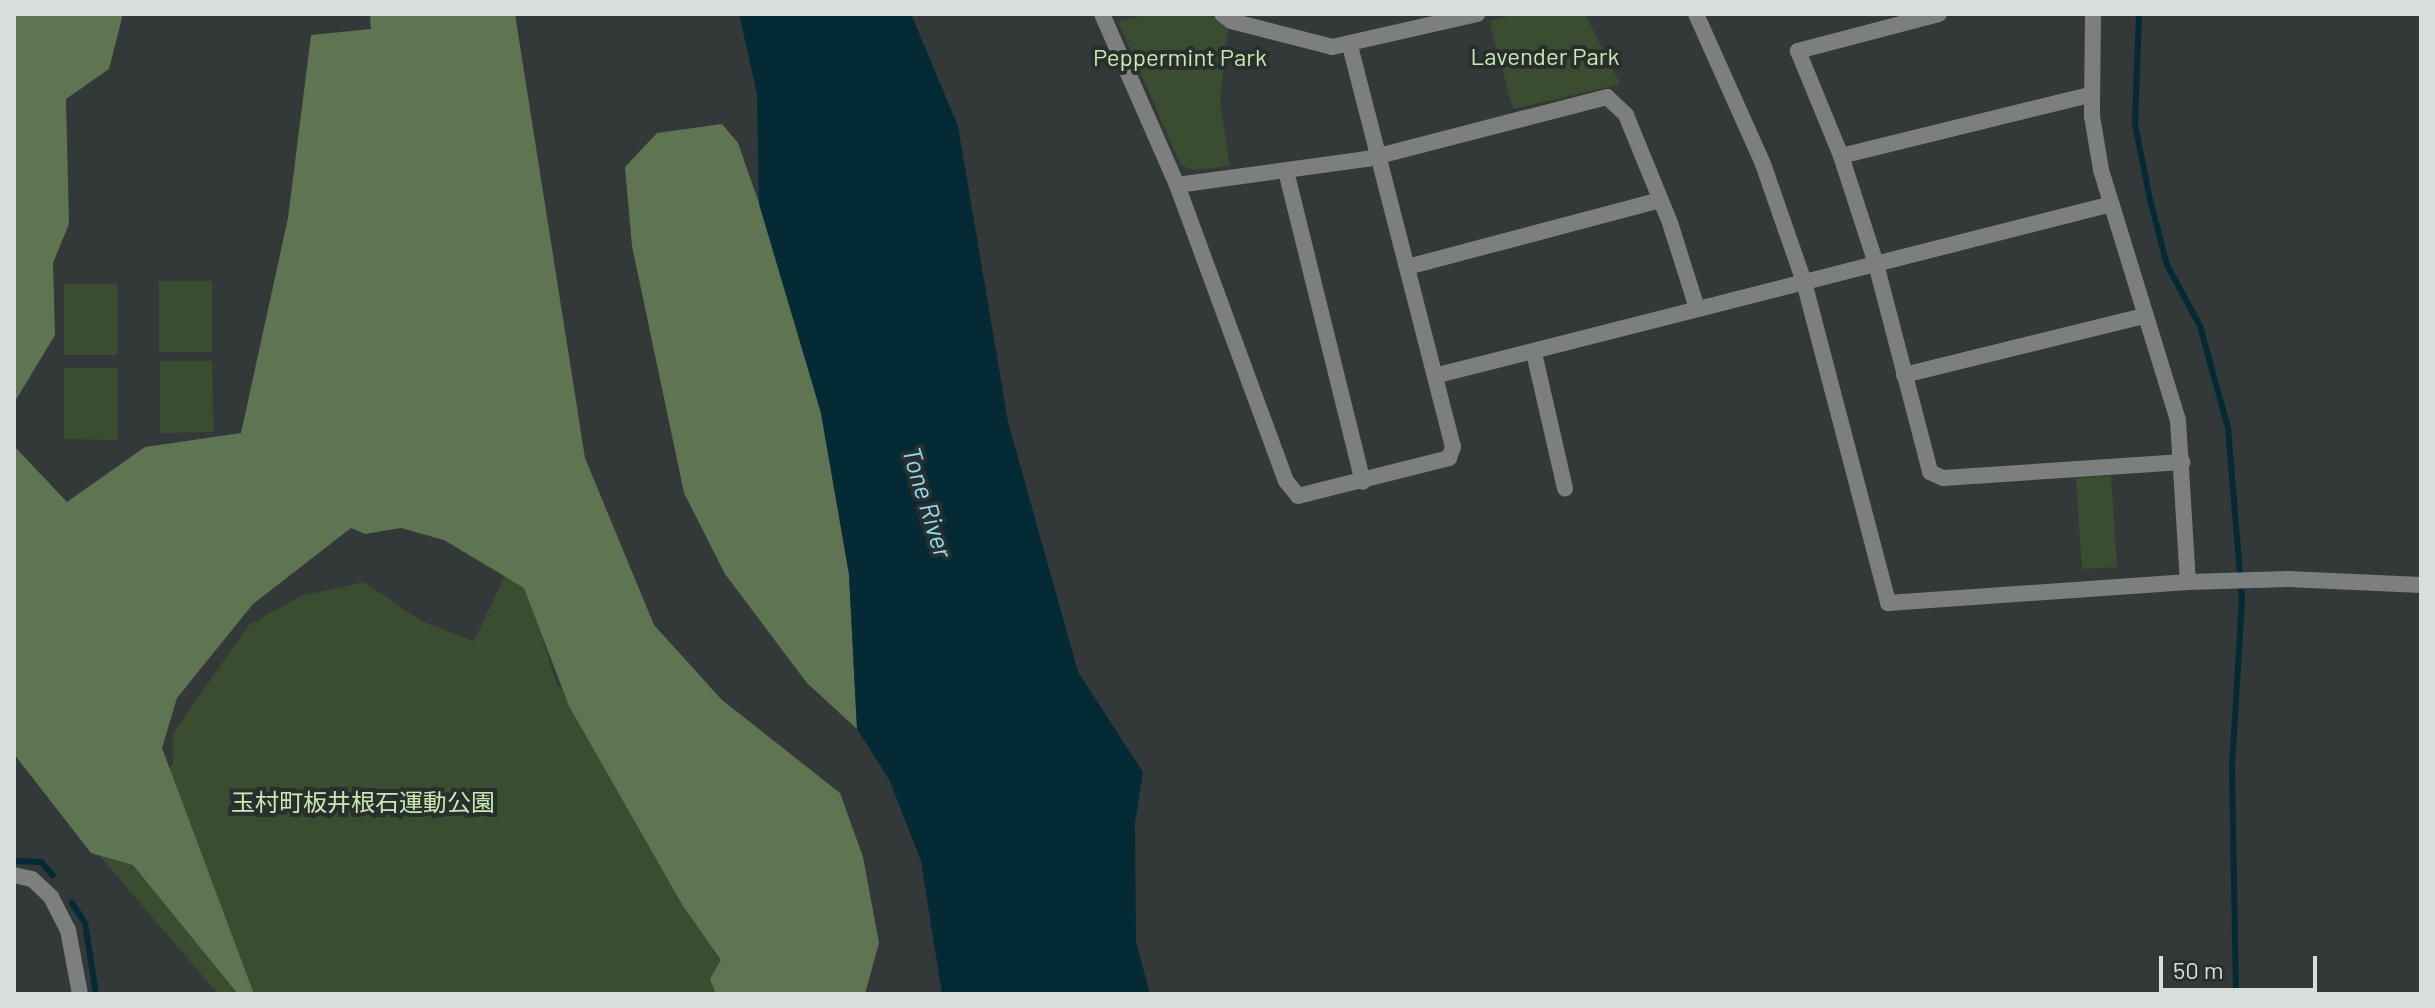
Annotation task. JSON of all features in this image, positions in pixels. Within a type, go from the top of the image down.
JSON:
[{"type":"street","points":[[1102,14],[1177,185],[1289,489],[1303,496],[1449,458],[1453,447],[1411,266],[1350,47]]},
{"type":"street","points":[[1222,14],[1272,22],[1332,47],[1350,47],[1477,14]]},
{"type":"street","points":[[1696,14],[1763,164],[1804,282],[1888,603],[2213,581],[2421,585]]},
{"type":"street","points":[[1939,14],[1798,51],[1841,156],[1876,264],[1926,465],[1935,477],[2182,462]]},
{"type":"street","points":[[2093,14],[2089,95],[2112,204],[2144,316],[2175,405],[2182,462],[2188,582]]},
{"type":"street","points":[[1841,156],[2089,95]]},
{"type":"street","points":[[1177,185],[1382,155],[1607,97],[1626,115],[1660,200],[1697,308]]},
{"type":"street","points":[[1286,171],[1363,482]]},
{"type":"street","points":[[1411,266],[1660,200]]},
{"type":"street","points":[[1438,375],[2112,204]]},
{"type":"street","points":[[1904,375],[2144,316]]},
{"type":"street","points":[[1534,353],[1565,488]]},
{"type":"street","points":[[14,875],[32,879],[51,897],[68,930],[80,994]]},
{"type":"green space","points":[[14,14],[123,14],[109,69],[66,99],[69,224],[53,263],[55,335],[14,403]]},
{"type":"green space","points":[[370,14],[515,14],[585,458],[654,625],[722,700],[840,793],[863,857],[879,943],[865,994],[716,994],[710,979],[721,960],[683,906],[569,706],[524,588],[444,540],[401,528],[365,534],[351,528],[253,604],[177,698],[162,748],[254,994],[238,994],[133,865],[91,853],[14,754],[14,446],[67,502],[145,447],[241,433],[288,218],[311,35],[371,29]]},
{"type":"green space","name":"Peppermint Park","points":[[1149,14],[1208,14],[1228,29],[1220,101],[1230,166],[1193,170],[1181,165],[1118,22]]},
{"type":"green space","name":"Lavender Park","points":[[1515,14],[1585,14],[1620,84],[1513,109],[1489,21]]},
{"type":"green space","points":[[722,124],[738,143],[779,260],[821,413],[849,574],[857,729],[807,683],[725,574],[684,493],[632,246],[625,167],[657,133]]},
{"type":"green space","points":[[159,281],[212,281],[212,352],[159,352]]},
{"type":"green space","points":[[64,284],[117,284],[117,355],[64,355]]},
{"type":"green space","points":[[160,361],[212,361],[213,432],[160,433]]},
{"type":"green space","points":[[64,368],[117,368],[117,440],[64,439]]},
{"type":"green space","points":[[2111,476],[2117,567],[2082,569],[2076,478]]},
{"type":"green space","name":"玉村町板井根石運動公園","points":[[506,573],[526,584],[557,686],[621,707],[773,994],[218,994],[87,841],[173,764],[173,733],[249,625],[301,596],[364,582],[421,621],[474,641]]},
{"type":"water","name":"Tone River","points":[[739,14],[911,14],[958,126],[1008,422],[1078,672],[1143,772],[1135,823],[1136,942],[1150,994],[942,994],[921,861],[889,779],[857,729],[849,574],[821,413],[759,204],[757,94]]},
{"type":"waterway","points":[[2139,14],[2135,124],[2150,200],[2167,265],[2200,326],[2228,428],[2242,599],[2232,766],[2236,994]]},
{"type":"waterway","points":[[14,861],[41,862],[53,876]]},
{"type":"waterway","points":[[72,903],[85,923],[96,994]]}]
